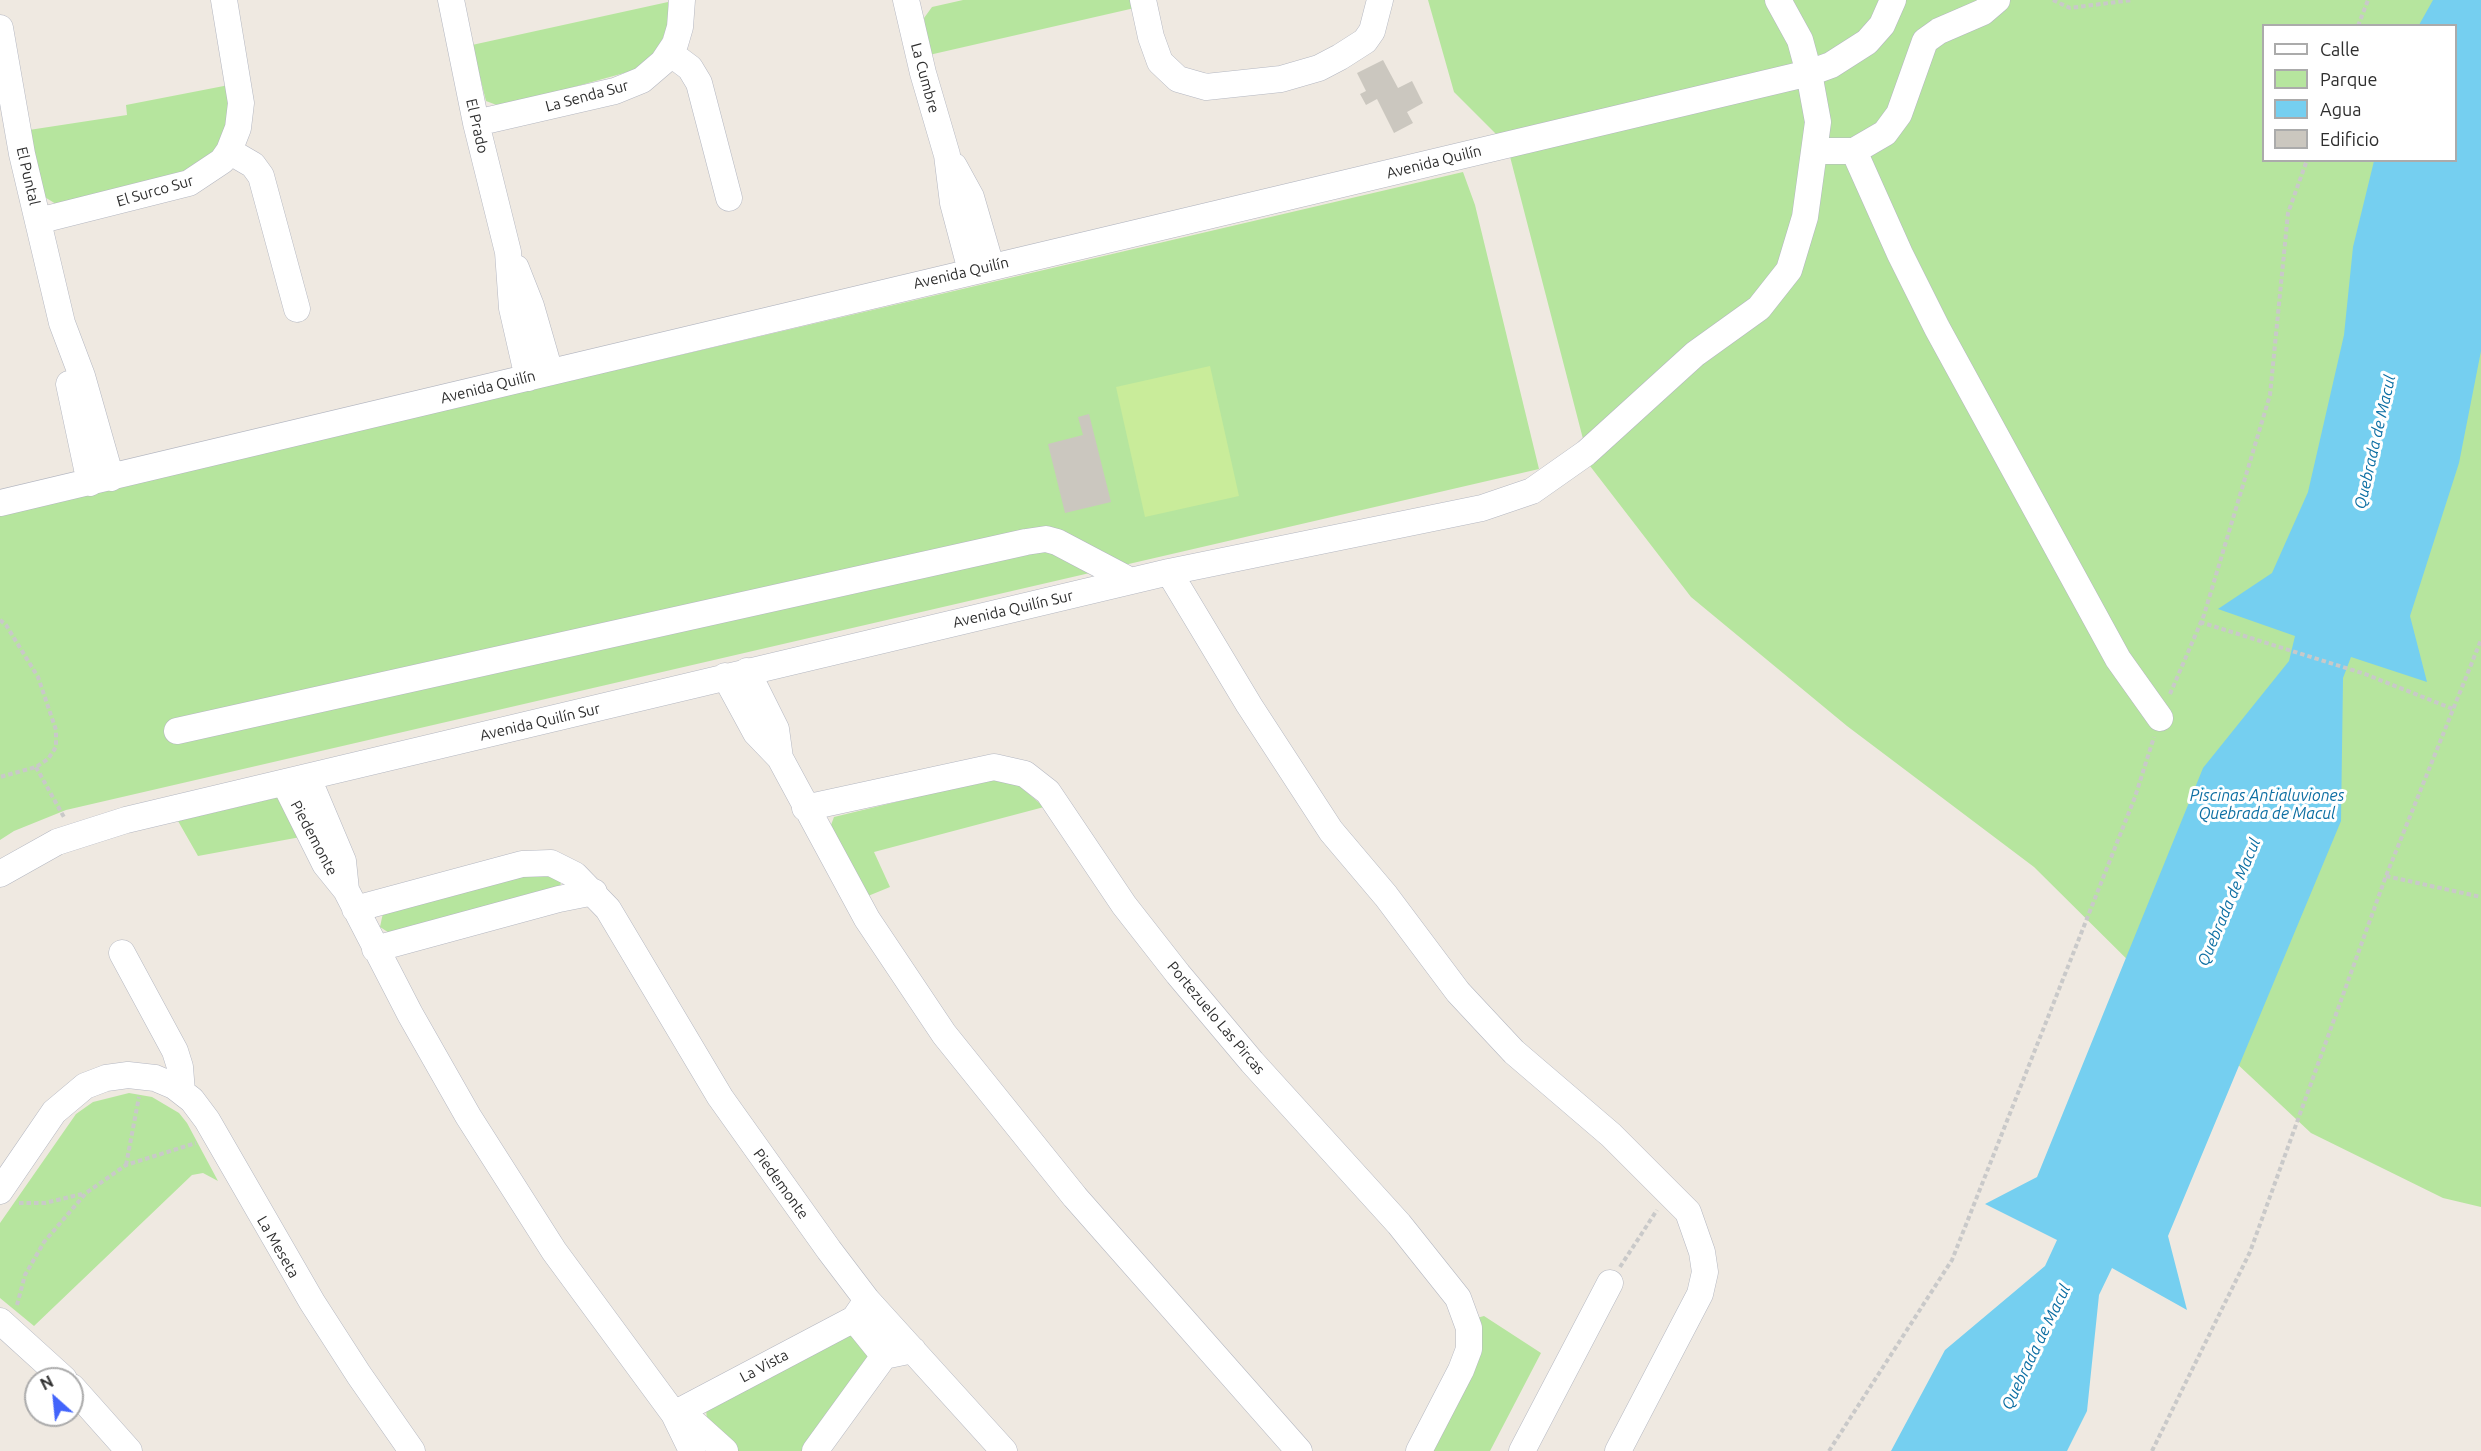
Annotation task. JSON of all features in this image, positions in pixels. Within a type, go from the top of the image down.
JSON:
[{"type":"street","points":[[224,0],[241,103],[238,128],[229,152],[253,165],[261,176],[297,309]]},
{"type":"street","name":"El Prado","points":[[451,0],[476,123],[508,252],[512,308],[539,375]]},
{"type":"street","points":[[682,0],[680,27],[670,53],[690,68],[699,83],[729,198]]},
{"type":"street","name":"La Cumbre","points":[[906,0],[923,73],[947,155],[970,197],[981,269]]},
{"type":"street","points":[[1143,0],[1151,37],[1160,62],[1178,79],[1206,87],[1281,79],[1319,68],[1365,40],[1372,31],[1380,0]]},
{"type":"street","name":"Avenida Quilín Sur","points":[[0,874],[37,851],[74,836],[126,820],[297,781],[736,673],[1169,572],[1482,508],[1532,491],[1586,453],[1695,354],[1759,308],[1776,289],[1797,250],[1816,152],[1818,122],[1800,40],[1778,0]]},
{"type":"street","name":"Avenida Quilín","points":[[0,503],[101,481],[1809,73],[1831,65],[1867,42],[1882,25],[1893,0]]},
{"type":"street","points":[[1816,152],[1854,151],[1885,133],[1899,114],[1925,41],[1939,31],[1983,12],[1997,0]]},
{"type":"street","name":"El Puntal","points":[[0,28],[15,118],[62,323],[68,382],[101,481]]},
{"type":"street","name":"La Senda Sur","points":[[476,123],[631,86],[654,71],[670,53]]},
{"type":"street","points":[[1854,151],[1899,254],[1936,328],[2118,659],[2160,718]]},
{"type":"street","name":"El Surco Sur","points":[[38,220],[189,183],[213,169],[229,152]]},
{"type":"street","points":[[177,731],[1026,542],[1046,539],[1058,542],[1131,581]]},
{"type":"street","points":[[1169,572],[1249,705],[1331,831],[1386,896],[1458,992],[1514,1052],[1611,1135],[1688,1212],[1698,1233],[1705,1272],[1700,1294],[1618,1451]]},
{"type":"street","points":[[736,673],[776,729],[780,758],[884,946],[963,1060],[1075,1197],[1299,1451]]},
{"type":"street","name":"Portezuelo Las Pircas","points":[[806,808],[994,766],[1025,774],[1048,792],[1124,905],[1178,974],[1252,1062],[1399,1224],[1458,1298],[1470,1328],[1469,1349],[1461,1370],[1419,1451]]},
{"type":"street","name":"Piedemonte","points":[[297,781],[325,864],[351,900],[375,949],[468,1116],[526,1209],[635,1365],[674,1414],[692,1451]]},
{"type":"street","name":"Piedemonte","points":[[351,900],[533,862],[551,862],[567,869],[594,892],[608,909],[720,1097],[861,1310],[913,1350],[1004,1451]]},
{"type":"street","points":[[375,949],[568,896],[594,892]]},
{"type":"street","points":[[122,953],[178,1060],[182,1092]]},
{"type":"street","points":[[6,1196],[63,1102],[95,1082],[117,1076],[144,1076],[163,1056],[165,1034]]},
{"type":"street","name":"La Meseta","points":[[144,1076],[165,1082],[182,1092],[200,1109],[306,1294],[358,1376],[412,1451]]},
{"type":"street","points":[[1522,1451],[1610,1283]]},
{"type":"street","points":[[861,1310],[884,1356]]},
{"type":"street","name":"La Vista","points":[[674,1414],[861,1310]]},
{"type":"street","points":[[9,1329],[51,1367]]},
{"type":"street","points":[[815,1451],[884,1356],[913,1350]]},
{"type":"street","points":[[84,1400],[129,1451]]},
{"type":"street","name":"Piedemonte","points":[[674,1414],[694,1424],[725,1451]]},
{"type":"path","points":[[2053,0],[2070,8],[2132,0]]},
{"type":"path","points":[[2359,24],[2368,0]]},
{"type":"path","points":[[1828,1451],[1952,1260],[2135,797],[2160,718],[2200,622],[2270,395],[2288,213],[2306,162]]},
{"type":"path","points":[[0,620],[38,677],[56,730],[57,747],[48,759],[36,766],[0,777]]},
{"type":"path","points":[[2200,622],[2281,645],[2365,674],[2453,709]]},
{"type":"path","points":[[2152,1451],[2250,1252],[2386,876],[2481,640]]},
{"type":"path","points":[[36,766],[74,836]]},
{"type":"path","points":[[2386,876],[2481,897]]},
{"type":"path","points":[[126,1165],[138,1115],[144,1076]]},
{"type":"path","points":[[9,1329],[26,1275],[56,1226],[86,1193],[126,1165],[217,1136]]},
{"type":"path","points":[[1610,1283],[1669,1191]]},
{"type":"path","points":[[6,1196],[45,1203],[86,1193]]},
{"type":"green space","points":[[963,0],[1137,0],[1139,7],[929,55],[924,18],[932,7]]},
{"type":"green space","points":[[1428,0],[2481,0],[2481,1207],[2443,1198],[2311,1133],[2158,990],[2034,867],[1847,726],[1691,597],[1590,466],[1507,145],[1454,92]]},
{"type":"green space","points":[[668,2],[669,22],[661,43],[654,54],[635,70],[502,107],[486,101],[472,45]]},
{"type":"green space","points":[[229,85],[230,95],[224,139],[198,169],[56,204],[43,196],[29,130],[127,115],[126,105]]},
{"type":"green space","points":[[1463,172],[1475,205],[1539,469],[66,810],[14,831],[0,840],[0,514]]},
{"type":"green space","points":[[1210,366],[1239,496],[1145,517],[1116,387]]},
{"type":"green space","points":[[995,778],[1015,782],[1044,807],[874,852],[890,887],[868,896],[831,825],[834,817]]},
{"type":"green space","points":[[288,795],[306,836],[198,856],[178,821]]},
{"type":"green space","points":[[540,867],[561,881],[560,889],[391,934],[380,927],[383,913]]},
{"type":"green space","points":[[129,1093],[152,1097],[179,1113],[187,1123],[218,1181],[203,1173],[192,1175],[34,1326],[0,1298],[0,1223],[76,1114],[93,1102]]},
{"type":"green space","points":[[1484,1316],[1541,1353],[1490,1451],[1430,1451],[1477,1318]]},
{"type":"green space","points":[[852,1333],[871,1353],[807,1451],[737,1451],[707,1421],[706,1409]]},
{"type":"water","name":"Piscinas Antialuviones Quebrada de Macul","points":[[2433,0],[2481,0],[2481,351],[2459,463],[2410,616],[2427,682],[2351,657],[2343,678],[2341,821],[2168,1236],[2187,1310],[2112,1268],[2099,1295],[2087,1411],[2067,1451],[1891,1451],[1945,1350],[2045,1266],[2057,1240],[1985,1204],[2037,1177],[2203,768],[2289,661],[2295,636],[2218,609],[2272,573],[2308,492],[2344,335],[2353,247],[2374,162],[2457,162],[2457,24],[2420,24]]},
{"type":"building","points":[[1383,60],[1398,88],[1412,81],[1423,103],[1407,112],[1413,123],[1394,133],[1377,99],[1366,105],[1360,94],[1366,91],[1357,73]]},
{"type":"building","points":[[1089,414],[1111,502],[1065,513],[1048,444],[1083,435],[1078,417]]},
{"type":"water label","name":"Quebrada de Macul","points":[[2375,442]]},
{"type":"water label","name":"Quebrada de Macul","points":[[2229,902]]},
{"type":"water label","name":"Quebrada de Macul","points":[[2036,1347]]}]
